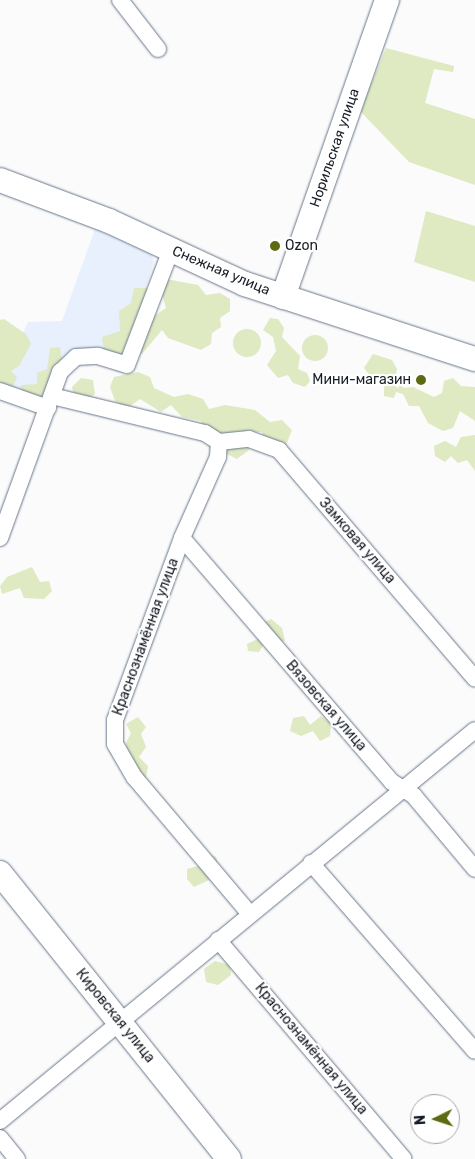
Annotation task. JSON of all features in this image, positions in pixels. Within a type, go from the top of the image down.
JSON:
[{"type":"street","points":[[120,0],[158,49]]},
{"type":"street","name":"Норильская улица","points":[[283,297],[387,0]]},
{"type":"street","name":"Снежная улица","points":[[0,180],[171,250],[245,284],[475,358]]},
{"type":"street","points":[[0,538],[60,372],[76,357],[98,356],[127,365],[171,250]]},
{"type":"street","points":[[0,391],[205,433],[219,442]]},
{"type":"street","name":"Замковая улица","points":[[219,442],[249,439],[279,450],[475,679]]},
{"type":"street","name":"Краснознамённая улица","points":[[219,442],[218,457],[182,538],[115,720],[115,744],[135,778],[249,913]]},
{"type":"street","name":"Вязовская улица","points":[[182,538],[392,782],[403,789],[475,869]]},
{"type":"street","points":[[0,1121],[119,1020],[475,730]]},
{"type":"street","points":[[311,863],[475,1051]]},
{"type":"street","name":"Кировская улица","points":[[0,873],[229,1159]]},
{"type":"street","name":"Краснознамённая улица","points":[[218,940],[404,1159]]},
{"type":"street","points":[[0,1138],[17,1159]]},
{"type":"shaded area","points":[[95,229],[152,254],[154,262],[123,356],[72,351],[46,391],[37,395],[1,382],[28,322],[62,321]]},
{"type":"green space","points":[[386,48],[454,66],[453,72],[434,69],[425,103],[475,119],[475,185],[409,162],[360,111]]},
{"type":"green space","points":[[426,211],[475,226],[475,282],[414,262]]},
{"type":"green space","points":[[166,279],[198,285],[206,295],[220,293],[230,299],[230,311],[220,318],[221,327],[212,333],[211,344],[201,350],[168,338],[162,330],[142,354],[136,352],[148,320],[166,308],[161,291]]},
{"type":"green space","points":[[134,288],[147,288],[144,330],[128,356],[113,357],[104,349],[102,337],[120,331],[119,311],[131,303]]},
{"type":"green space","points":[[270,318],[278,319],[284,328],[282,337],[300,356],[298,369],[307,373],[310,381],[305,387],[293,383],[288,375],[278,378],[267,365],[276,351],[273,337],[263,330]]},
{"type":"green space","points":[[4,319],[26,334],[31,344],[19,366],[11,371],[17,377],[12,388],[0,386],[0,320]]},
{"type":"green space","points":[[247,329],[257,333],[261,343],[257,353],[247,357],[237,353],[233,343],[237,333]]},
{"type":"green space","points":[[315,335],[324,339],[328,348],[324,357],[315,361],[306,357],[302,348],[306,339]]},
{"type":"green space","points":[[60,347],[62,364],[50,371],[52,386],[42,399],[22,398],[21,385],[37,384],[37,373],[47,369],[50,348]]},
{"type":"green space","points":[[373,354],[392,360],[397,369],[395,380],[404,388],[413,387],[434,397],[442,393],[444,381],[453,378],[461,386],[475,387],[475,421],[460,411],[453,428],[443,431],[428,423],[419,406],[409,406],[403,394],[396,392],[394,398],[384,396],[384,380],[370,376],[364,368]]},
{"type":"green space","points":[[138,372],[150,377],[154,388],[174,397],[188,394],[203,399],[209,409],[225,405],[255,410],[270,422],[282,420],[292,430],[285,448],[265,449],[262,432],[254,432],[249,450],[237,459],[208,445],[201,421],[182,417],[171,405],[161,412],[140,399],[127,408],[115,401],[110,387],[114,377]]},
{"type":"green space","points":[[81,378],[93,380],[95,394],[86,400],[74,396],[72,387]]},
{"type":"green space","points":[[475,435],[475,471],[467,460],[458,463],[451,456],[445,462],[435,456],[434,446],[445,441],[456,447],[461,437]]},
{"type":"green space","points":[[32,567],[40,582],[49,581],[52,591],[44,599],[24,598],[20,588],[2,594],[0,586],[7,577]]},
{"type":"green space","points":[[271,619],[282,628],[285,641],[264,644],[259,652],[248,651],[247,644],[262,637],[262,623]]},
{"type":"green space","points":[[304,716],[310,725],[321,716],[331,724],[330,736],[320,741],[313,731],[301,736],[290,731],[293,718]]},
{"type":"green space","points":[[138,717],[146,727],[141,734],[146,747],[139,757],[148,766],[146,778],[134,782],[126,743],[131,733],[126,724]]},
{"type":"green space","points":[[208,854],[216,857],[219,867],[208,872],[209,880],[194,887],[187,879],[187,869],[198,866],[199,858]]},
{"type":"green space","points":[[215,961],[230,965],[231,975],[218,985],[206,982],[204,969]]},
{"type":"place","name":"Ozon","points":[[275,246]]},
{"type":"place","name":"Мини-магазин","points":[[421,380]]}]
